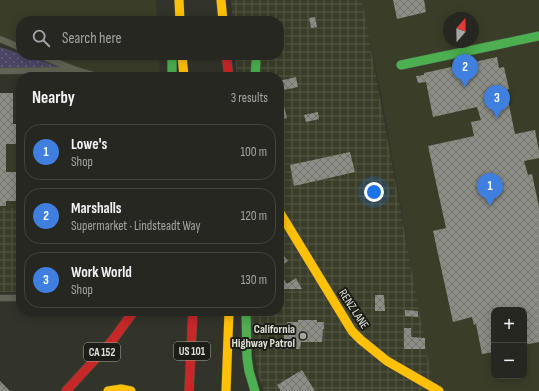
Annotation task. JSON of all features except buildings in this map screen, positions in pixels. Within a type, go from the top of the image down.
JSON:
[{"type":"main road","points":[[178,0],[180,16]]},
{"type":"main road","points":[[216,0],[218,16]]},
{"type":"main road","points":[[221,0],[223,16]]},
{"type":"main road","points":[[401,65],[539,36]]},
{"type":"main road","points":[[172,60],[172,72]]},
{"type":"main road","points":[[182,60],[184,72]]},
{"type":"main road","points":[[220,60],[221,72]]},
{"type":"main road","points":[[227,60],[228,72]]},
{"type":"main road","points":[[255,72],[256,62]]},
{"type":"main road","name":"RENZ LANE","points":[[284,219],[352,331],[360,340],[387,361],[439,391]]},
{"type":"main road","name":"CA 152","points":[[66,391],[112,341],[130,316]]},
{"type":"main road","name":"US 101","points":[[189,391],[193,316]]},
{"type":"main road","points":[[230,316],[232,391]]},
{"type":"main road","name":"US 101","points":[[226,391],[230,316]]},
{"type":"main road","points":[[246,316],[247,357],[249,371],[255,391]]},
{"type":"main road","points":[[108,391],[121,389],[131,391]]},
{"type":"street","points":[[0,39],[16,46]]},
{"type":"street","points":[[51,60],[83,72]]},
{"type":"street","points":[[0,71],[76,70]]},
{"type":"street","points":[[0,298],[16,298]]},
{"type":"shaded area","points":[[0,0],[156,0],[157,16],[16,16],[16,43],[0,38]]},
{"type":"shaded area","points":[[231,0],[362,0],[434,391],[264,391],[258,375],[252,335],[251,316],[284,316],[284,72],[237,72],[235,60],[284,60],[284,16],[233,16]]},
{"type":"shaded area","points":[[361,0],[539,0],[539,391],[433,391],[381,93]]},
{"type":"shaded area","points":[[0,47],[16,52],[16,60],[39,60],[60,67],[0,68]]},
{"type":"shaded area","points":[[61,60],[159,60],[160,72],[88,72]]},
{"type":"shaded area","points":[[0,132],[16,133],[16,208],[0,208]]},
{"type":"shaded area","points":[[0,208],[16,208],[16,292],[0,292]]},
{"type":"traffic: fast","points":[[401,65],[539,36]]},
{"type":"traffic: fast","points":[[172,60],[172,72]]},
{"type":"traffic: fast","points":[[255,72],[256,62]]},
{"type":"traffic: fast","points":[[246,316],[247,357],[249,371],[255,391]]},
{"type":"traffic: slow","points":[[179,0],[180,16]]},
{"type":"traffic: slow","points":[[221,0],[223,16]]},
{"type":"traffic: slow","points":[[182,60],[184,72]]},
{"type":"traffic: slow","points":[[284,219],[352,331],[387,361],[439,391]]},
{"type":"traffic: slow","points":[[226,391],[229,316]]},
{"type":"traffic: slow","points":[[108,391],[121,389],[131,391]]},
{"type":"traffic: jam","points":[[227,60],[228,72]]},
{"type":"traffic: jam","points":[[66,391],[112,341],[130,316]]},
{"type":"traffic: jam","points":[[189,391],[193,316]]},
{"type":"place","name":"Marshalls","points":[[465,87]]},
{"type":"place","name":"Work World","points":[[497,118]]},
{"type":"place","name":"Lowe's","points":[[490,206]]},
{"type":"place","name":"California Highway Patrol","points":[[303,336]]}]
